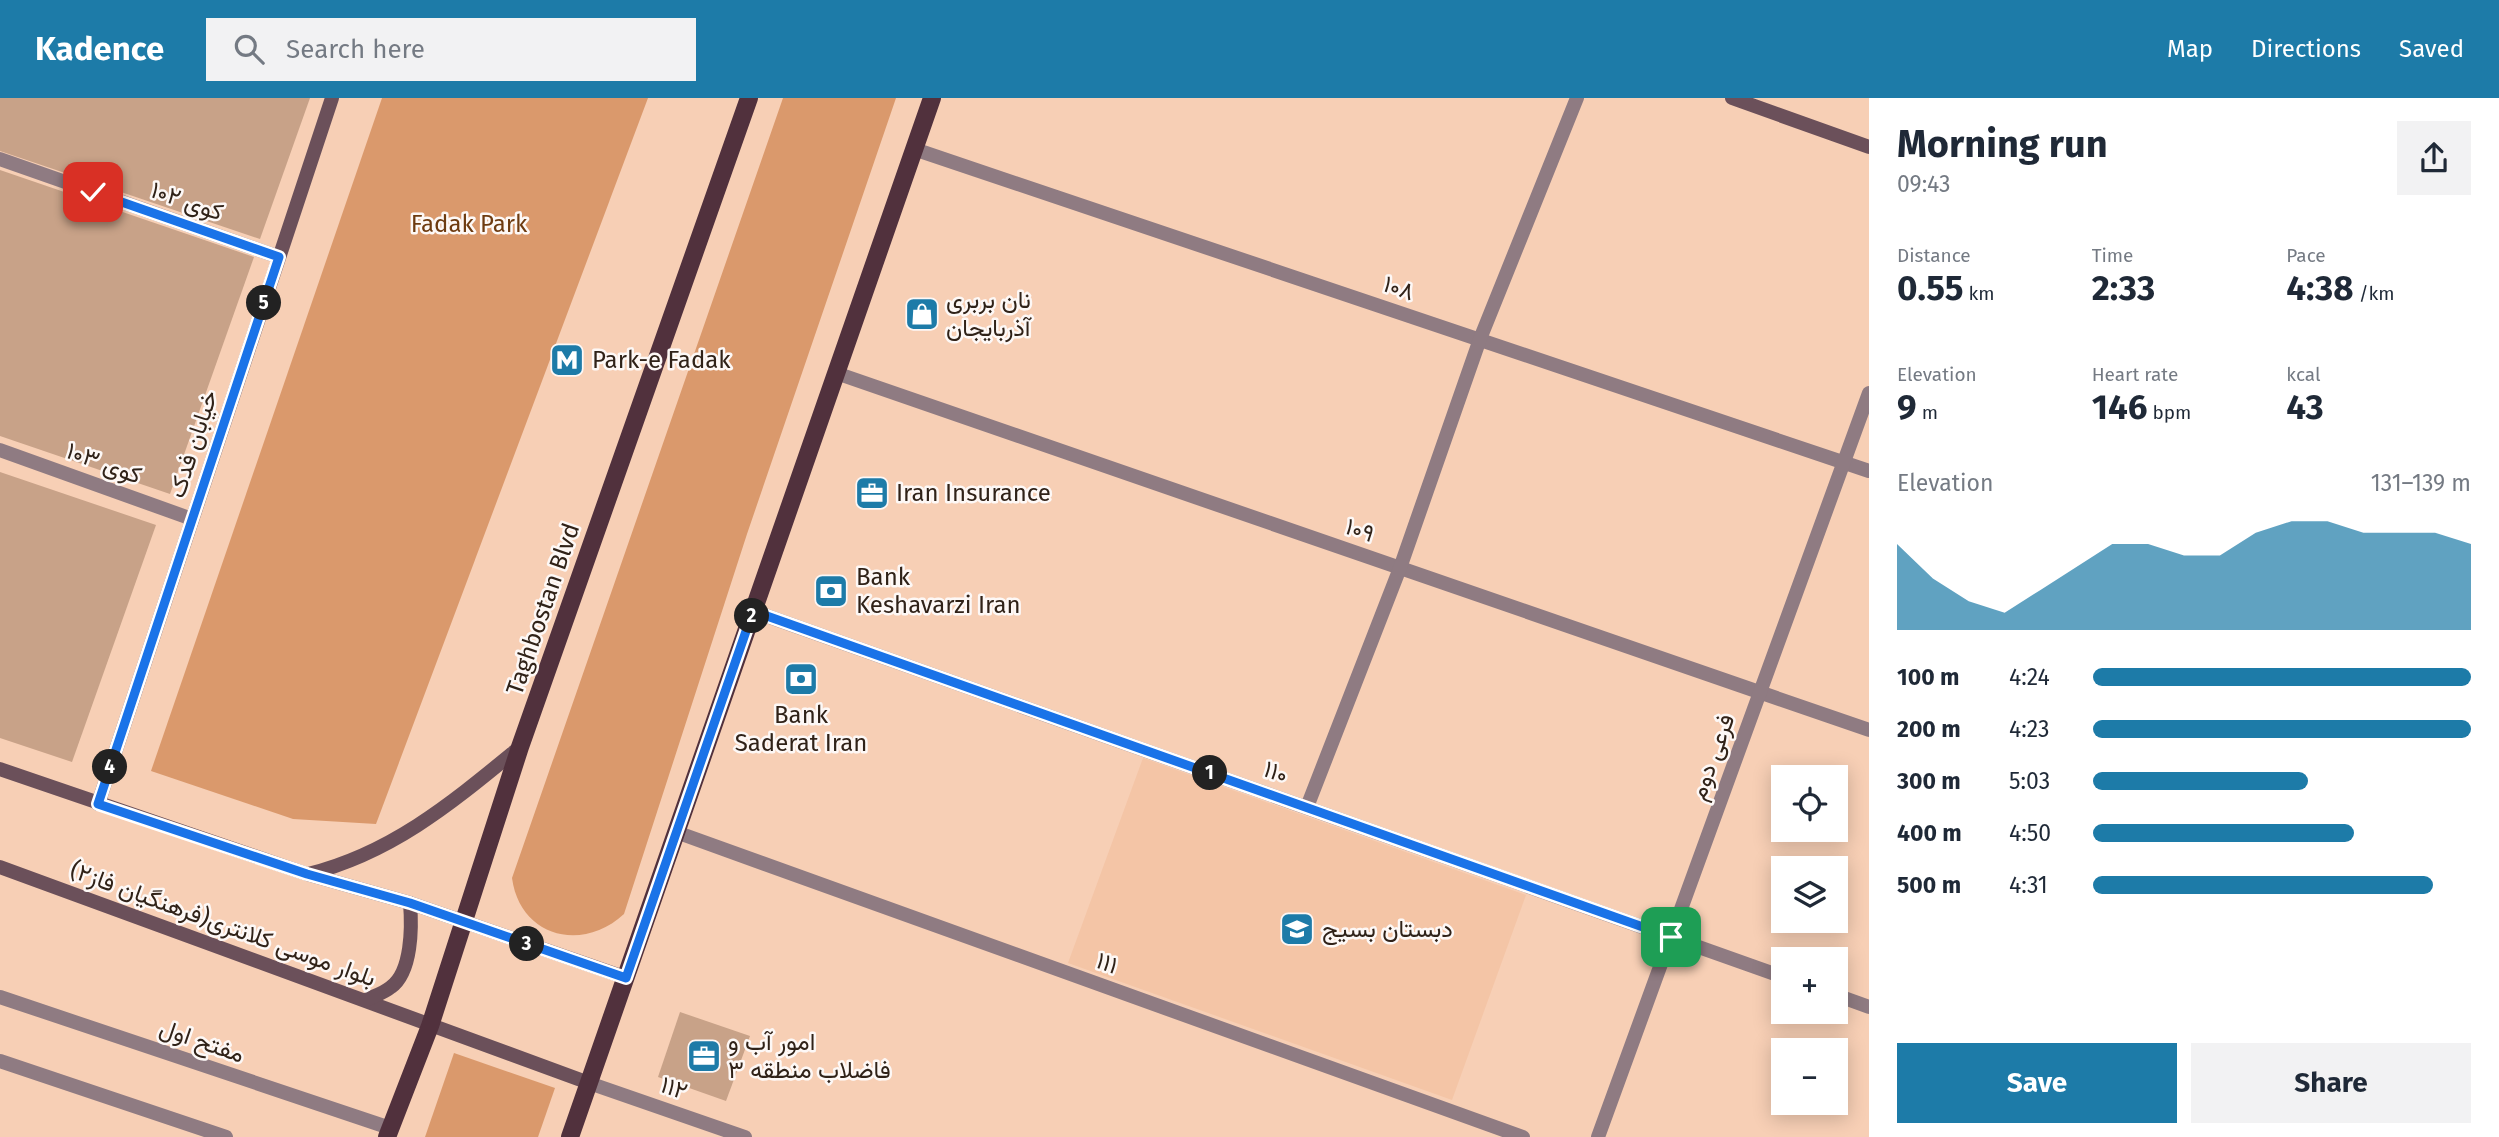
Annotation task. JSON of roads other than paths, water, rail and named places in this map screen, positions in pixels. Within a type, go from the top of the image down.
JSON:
[{"type":"main road","name":"خیابان فدک","points":[[98,804],[332,98]]},
{"type":"main road","name":"Taghbostan Blvd","points":[[389,1132],[430,1026],[520,747],[749,98]]},
{"type":"main road","points":[[570,1137],[932,98]]},
{"type":"main road","points":[[1732,98],[1869,147]]},
{"type":"main road","points":[[307,874],[340,866],[412,830],[456,799],[520,747]]},
{"type":"main road","points":[[0,769],[307,874],[410,903],[626,978]]},
{"type":"main road","name":"بلوار موسی کلانتری(فرهنگیان فاز۲)","points":[[0,867],[589,1083]]},
{"type":"main road","points":[[366,1000],[393,986],[405,964],[412,934],[410,903]]},
{"type":"street","points":[[1307,807],[1400,568],[1480,340],[1577,98]]},
{"type":"street","name":"۱۰۸","points":[[914,149],[1869,471]]},
{"type":"street","name":"کوی ۱۰۲","points":[[0,159],[279,257]]},
{"type":"street","name":"۱۰۹","points":[[836,373],[1869,730]]},
{"type":"street","name":"فرعی دوم","points":[[1598,1137],[1869,393]]},
{"type":"street","name":"کوی ۱۰۳","points":[[0,450],[192,519]]},
{"type":"street","name":"۱۱۰","points":[[753,611],[1771,972]]},
{"type":"street","name":"۱۱۱","points":[[676,832],[1523,1137]]},
{"type":"street","name":"مفتح اول","points":[[0,997],[389,1132]]},
{"type":"street","points":[[1848,999],[1869,1007]]},
{"type":"street","points":[[0,1061],[226,1137]]},
{"type":"street","name":"۱۱۲","points":[[589,1083],[745,1137]]},
{"type":"place","name":"نان بربری آذربایجان","points":[[922,314]]},
{"type":"place","name":"Park-e Fadak","points":[[567,360]]},
{"type":"place","name":"Iran Insurance","points":[[872,493]]},
{"type":"place","name":"Bank Keshavarzi Iran","points":[[831,591]]},
{"type":"place","name":"Bank Saderat Iran","points":[[801,679]]},
{"type":"place","name":"دبستان بسیج","points":[[1297,929]]},
{"type":"place","name":"امور آب و فاضلاب منطقه ۳","points":[[704,1056]]},
{"type":"park label","name":"Fadak Park","points":[[469,224]]}]
